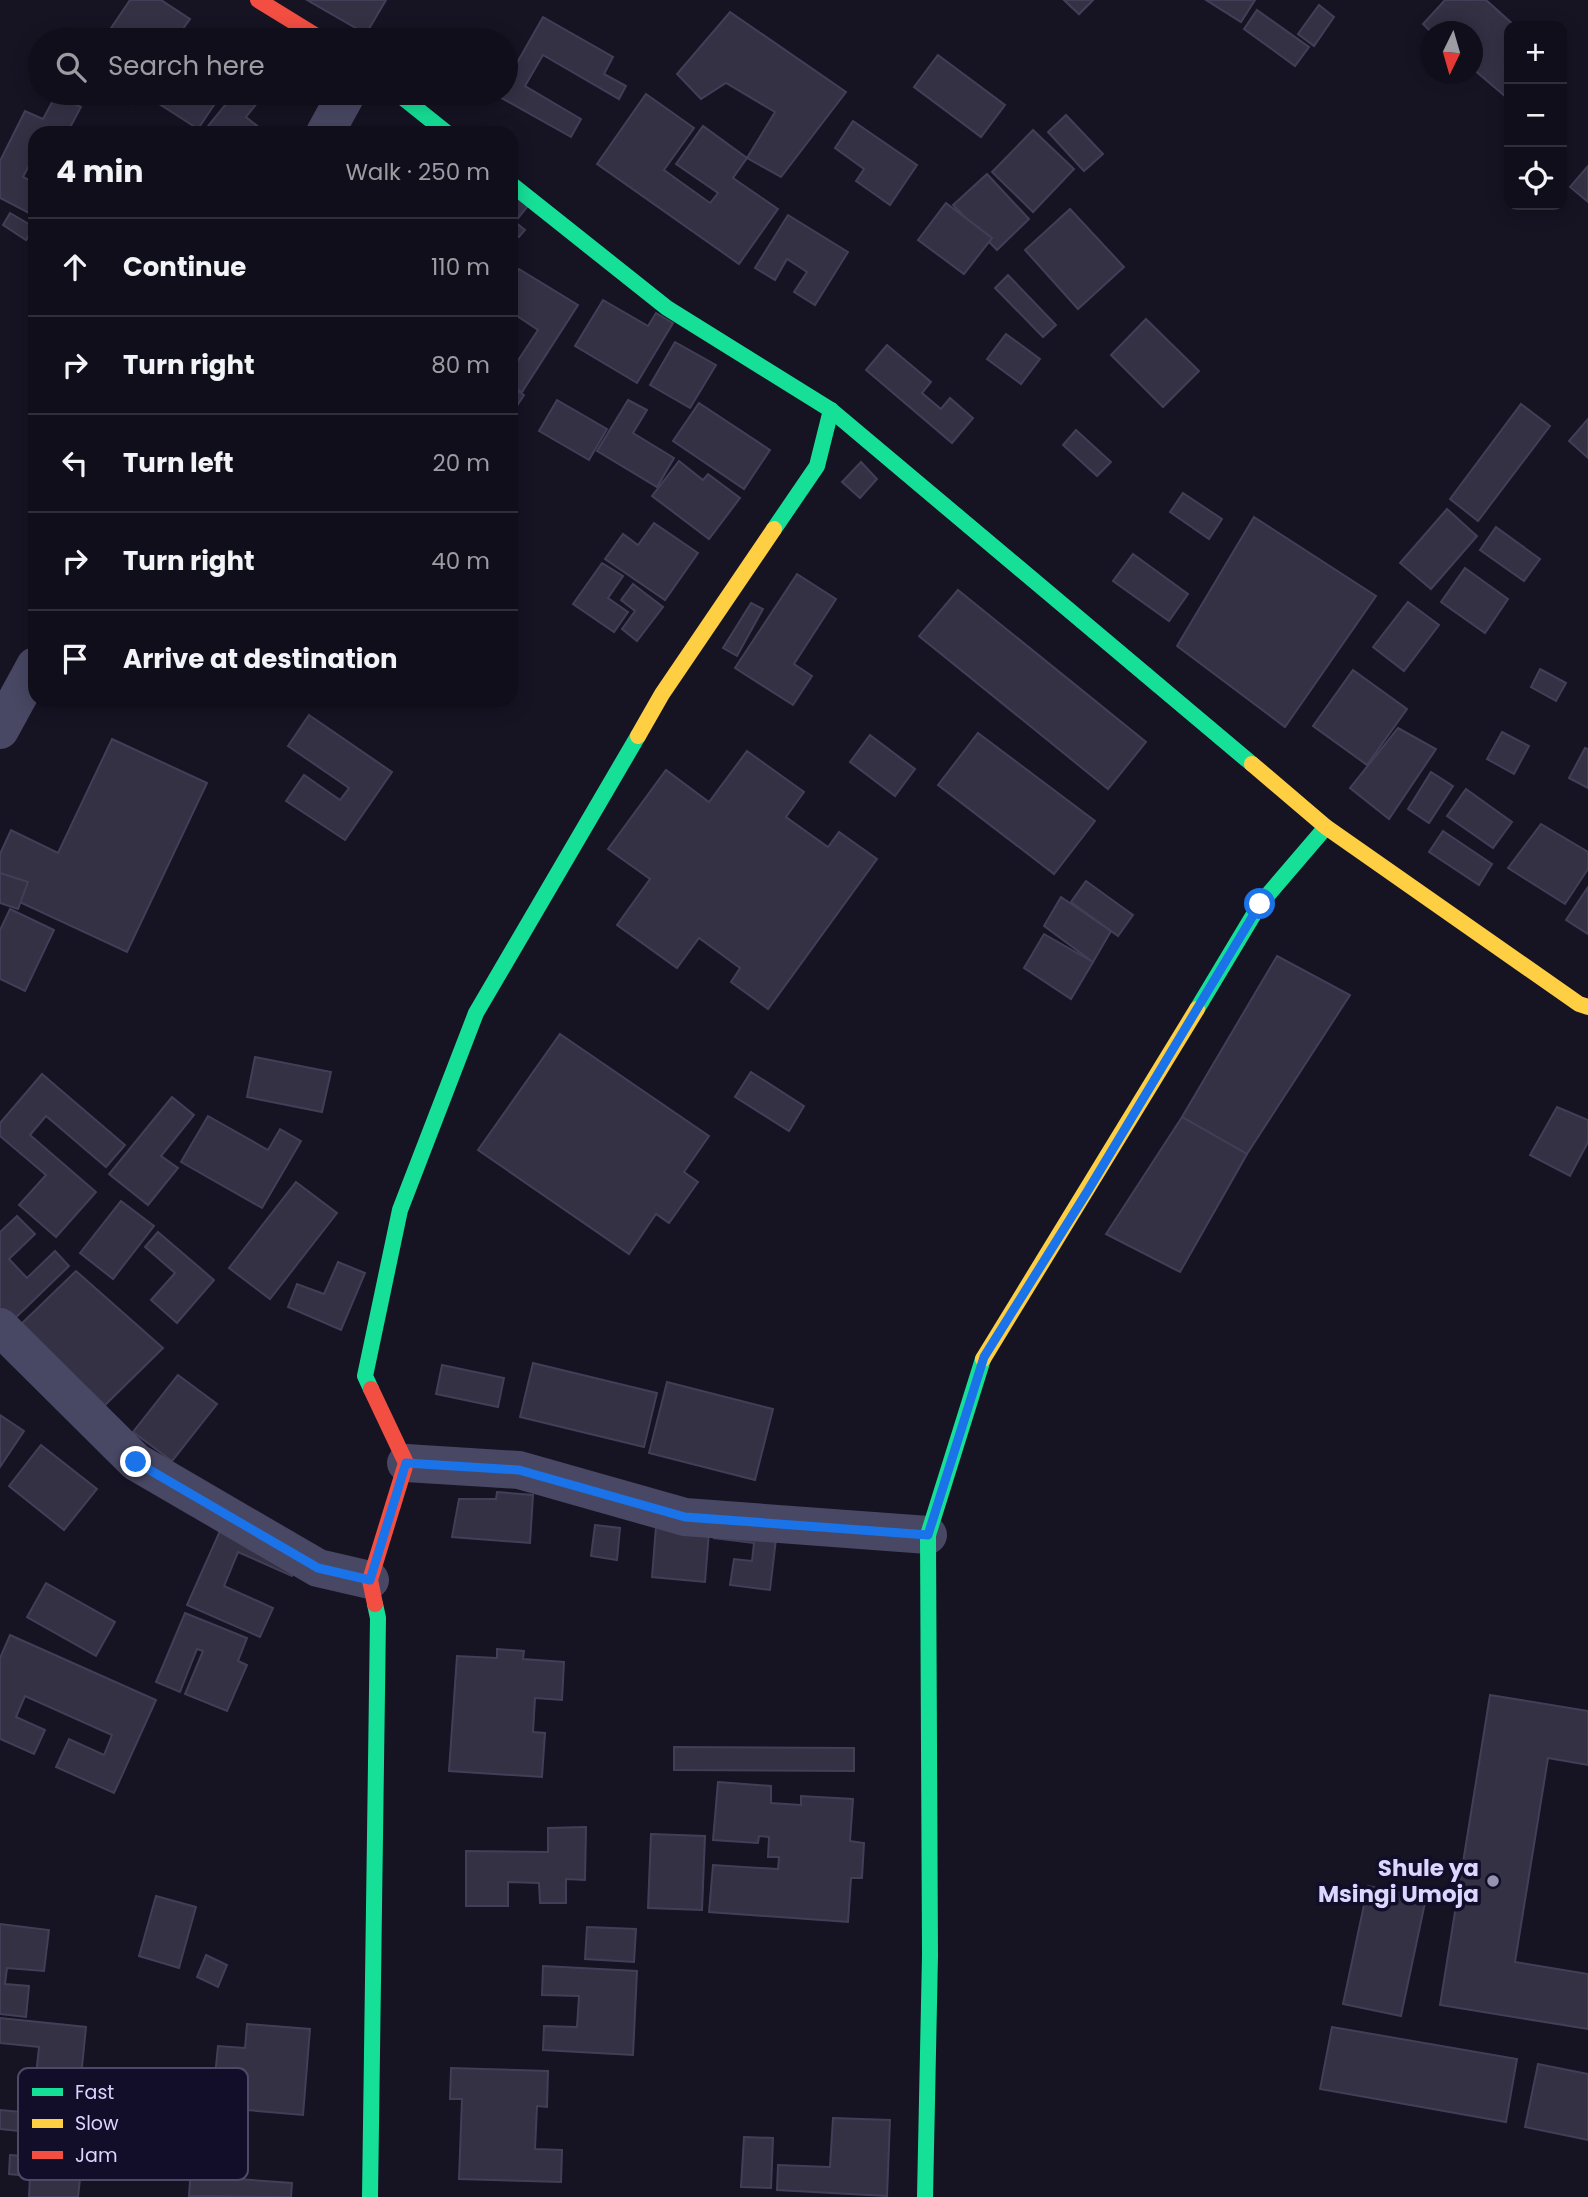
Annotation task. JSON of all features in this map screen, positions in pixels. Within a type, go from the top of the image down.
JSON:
[{"type":"street","points":[[258,0],[304,28]]},
{"type":"street","points":[[329,126],[340,105]]},
{"type":"street","points":[[412,105],[438,126]]},
{"type":"street","points":[[518,190],[667,308],[831,410],[1326,827],[1579,1004],[1588,1007]]},
{"type":"street","points":[[370,2197],[378,1618],[370,1580],[406,1463],[365,1376],[400,1210],[476,1013],[662,694],[817,466],[831,410]]},
{"type":"street","points":[[0,730],[28,679]]},
{"type":"street","points":[[925,2197],[930,1955],[928,1535],[984,1357],[1087,1192],[1260,904],[1326,827]]},
{"type":"street","points":[[0,1327],[136,1462],[318,1568],[370,1580]]},
{"type":"street","points":[[406,1463],[519,1470],[685,1517],[928,1535]]},
{"type":"building","points":[[130,0],[161,0],[190,19],[184,28],[111,28]]},
{"type":"building","points":[[307,0],[386,0],[370,28],[356,28]]},
{"type":"building","points":[[1064,0],[1093,0],[1079,14]]},
{"type":"building","points":[[1064,0],[1093,0],[1079,14]]},
{"type":"building","points":[[1206,0],[1255,0],[1241,22]]},
{"type":"building","points":[[1445,0],[1486,0],[1509,21],[1504,21],[1504,95],[1483,77],[1483,21],[1426,21]]},
{"type":"building","points":[[1319,5],[1334,17],[1314,46],[1298,34]]},
{"type":"building","points":[[1257,10],[1309,47],[1295,66],[1244,29]]},
{"type":"building","points":[[730,12],[846,92],[781,177],[747,158],[775,112],[726,83],[701,99],[677,74]]},
{"type":"building","points":[[543,17],[613,57],[604,74],[626,86],[619,99],[543,55],[525,86],[581,119],[571,137],[514,105],[518,105],[518,61]]},
{"type":"building","points":[[938,55],[1005,105],[981,137],[914,87]]},
{"type":"building","points":[[646,94],[694,128],[664,170],[710,203],[718,193],[676,164],[703,126],[747,158],[733,178],[778,209],[739,264],[597,164]]},
{"type":"building","points":[[51,105],[81,107],[71,126],[28,126],[28,167],[23,177],[28,180],[28,212],[0,198],[0,161],[25,111],[43,119]]},
{"type":"building","points":[[161,105],[214,105],[200,126],[193,126]]},
{"type":"building","points":[[225,105],[256,105],[246,117],[257,126],[208,126]]},
{"type":"building","points":[[1066,115],[1103,154],[1084,171],[1048,132]]},
{"type":"building","points":[[853,121],[917,165],[890,205],[856,181],[864,169],[835,148]]},
{"type":"building","points":[[1033,130],[1074,169],[1033,212],[992,172]]},
{"type":"building","points":[[1588,166],[1588,202],[1570,187]]},
{"type":"building","points":[[987,174],[1029,219],[997,250],[953,205]]},
{"type":"building","points":[[518,190],[531,202],[518,218]]},
{"type":"building","points":[[946,203],[992,238],[964,274],[918,240]]},
{"type":"building","points":[[1070,209],[1124,267],[1078,309],[1025,250]]},
{"type":"building","points":[[10,213],[28,224],[28,237],[26,240],[3,225]]},
{"type":"building","points":[[788,215],[848,252],[815,305],[794,292],[807,272],[787,259],[775,280],[755,268]]},
{"type":"building","points":[[518,224],[525,230],[518,236]]},
{"type":"building","points":[[518,270],[578,305],[522,392],[518,389],[518,360],[538,330],[518,317]]},
{"type":"building","points":[[1008,275],[1056,325],[1043,337],[995,288]]},
{"type":"building","points":[[603,300],[648,326],[656,313],[673,323],[637,383],[575,346]]},
{"type":"building","points":[[1146,319],[1199,371],[1163,407],[1111,355]]},
{"type":"building","points":[[1006,334],[1040,359],[1021,384],[987,359]]},
{"type":"building","points":[[675,342],[716,365],[690,408],[650,385]]},
{"type":"building","points":[[887,345],[931,382],[922,393],[941,409],[950,398],[973,418],[952,443],[866,370]]},
{"type":"building","points":[[518,391],[524,395],[518,404]]},
{"type":"building","points":[[557,400],[607,429],[589,460],[539,431]]},
{"type":"building","points":[[628,400],[647,410],[633,433],[674,458],[657,487],[597,451]]},
{"type":"building","points":[[699,403],[770,450],[744,489],[673,441]]},
{"type":"building","points":[[1521,404],[1550,426],[1478,521],[1450,499]]},
{"type":"building","points":[[1588,419],[1588,458],[1569,441]]},
{"type":"building","points":[[1076,430],[1111,462],[1097,476],[1063,445]]},
{"type":"building","points":[[679,461],[703,480],[708,474],[740,498],[709,539],[652,496]]},
{"type":"building","points":[[861,462],[877,479],[860,498],[842,482]]},
{"type":"building","points":[[1183,493],[1222,519],[1209,539],[1170,512]]},
{"type":"building","points":[[1447,509],[1477,536],[1431,589],[1400,563]]},
{"type":"building","points":[[1254,517],[1376,596],[1285,727],[1177,646]]},
{"type":"building","points":[[654,523],[698,553],[665,600],[605,559],[623,534],[638,545]]},
{"type":"building","points":[[1496,527],[1540,559],[1524,581],[1480,550]]},
{"type":"building","points":[[1133,554],[1188,594],[1169,621],[1113,581]]},
{"type":"building","points":[[602,563],[623,576],[608,598],[628,612],[614,632],[573,604]]},
{"type":"building","points":[[1465,568],[1508,599],[1485,633],[1441,602]]},
{"type":"building","points":[[797,574],[836,599],[794,664],[812,676],[793,705],[735,668]]},
{"type":"building","points":[[633,584],[663,607],[637,641],[622,629],[635,611],[621,600]]},
{"type":"building","points":[[958,590],[1146,742],[1108,789],[919,636]]},
{"type":"building","points":[[1408,602],[1439,625],[1404,671],[1373,647]]},
{"type":"building","points":[[751,603],[763,609],[737,656],[723,648]]},
{"type":"building","points":[[1540,669],[1566,683],[1556,701],[1531,687]]},
{"type":"building","points":[[1353,670],[1407,709],[1367,765],[1313,726]]},
{"type":"building","points":[[309,715],[392,772],[345,840],[286,801],[304,775],[340,800],[349,788],[288,746]]},
{"type":"building","points":[[1398,728],[1436,749],[1389,819],[1350,788]]},
{"type":"building","points":[[1502,732],[1529,746],[1514,774],[1487,759]]},
{"type":"building","points":[[978,733],[1095,821],[1054,874],[938,785]]},
{"type":"building","points":[[870,735],[915,769],[895,796],[850,762]]},
{"type":"building","points":[[112,739],[207,783],[127,952],[0,893],[0,854],[11,830],[58,853]]},
{"type":"building","points":[[1585,748],[1588,749],[1588,788],[1569,778]]},
{"type":"building","points":[[747,751],[804,792],[786,817],[828,847],[839,832],[877,859],[768,1009],[731,982],[740,968],[699,938],[677,968],[617,925],[650,879],[608,849],[666,770],[709,802]]},
{"type":"building","points":[[1431,772],[1453,786],[1429,823],[1408,809]]},
{"type":"building","points":[[1466,789],[1512,822],[1493,848],[1447,816]]},
{"type":"building","points":[[1541,824],[1588,852],[1588,869],[1565,904],[1508,868]]},
{"type":"building","points":[[1443,831],[1492,864],[1479,885],[1429,852]]},
{"type":"building","points":[[0,873],[28,882],[18,909],[0,903]]},
{"type":"building","points":[[1086,881],[1133,915],[1118,936],[1071,902]]},
{"type":"building","points":[[1588,887],[1588,934],[1566,920]]},
{"type":"building","points":[[1061,897],[1111,931],[1093,962],[1044,926]]},
{"type":"building","points":[[10,909],[54,930],[25,991],[0,979],[0,930]]},
{"type":"building","points":[[1044,934],[1093,962],[1071,999],[1024,968]]},
{"type":"building","points":[[1277,956],[1350,995],[1247,1154],[1182,1117]]},
{"type":"building","points":[[560,1034],[709,1136],[684,1172],[698,1182],[669,1223],[656,1214],[629,1254],[478,1150]]},
{"type":"building","points":[[255,1057],[331,1072],[322,1112],[247,1097]]},
{"type":"building","points":[[751,1072],[804,1106],[789,1131],[735,1097]]},
{"type":"building","points":[[42,1074],[125,1145],[106,1167],[46,1116],[30,1135],[96,1192],[56,1237],[19,1205],[46,1175],[0,1136],[0,1123]]},
{"type":"building","points":[[172,1097],[194,1115],[161,1156],[178,1168],[148,1205],[109,1174]]},
{"type":"building","points":[[1557,1107],[1588,1120],[1588,1142],[1570,1176],[1530,1155]]},
{"type":"building","points":[[208,1116],[268,1150],[280,1129],[301,1141],[262,1208],[181,1162]]},
{"type":"building","points":[[1182,1117],[1247,1154],[1180,1272],[1106,1234]]},
{"type":"building","points":[[296,1182],[337,1213],[270,1299],[229,1268]]},
{"type":"building","points":[[121,1201],[154,1226],[113,1279],[80,1253]]},
{"type":"building","points":[[17,1216],[35,1234],[9,1259],[27,1278],[55,1251],[69,1266],[8,1325],[0,1316],[0,1232]]},
{"type":"building","points":[[158,1232],[214,1280],[177,1323],[151,1300],[175,1273],[145,1247]]},
{"type":"building","points":[[338,1262],[365,1273],[341,1330],[288,1307],[297,1284],[324,1294]]},
{"type":"building","points":[[76,1271],[163,1348],[100,1410],[17,1328]]},
{"type":"building","points":[[533,1363],[657,1393],[644,1447],[520,1417]]},
{"type":"building","points":[[442,1365],[504,1378],[498,1407],[436,1394]]},
{"type":"building","points":[[178,1375],[217,1404],[172,1461],[133,1432]]},
{"type":"building","points":[[667,1382],[773,1409],[755,1480],[649,1453]]},
{"type":"building","points":[[0,1415],[24,1431],[0,1467]]},
{"type":"building","points":[[41,1445],[97,1489],[64,1530],[9,1486]]},
{"type":"building","points":[[497,1492],[533,1495],[530,1543],[452,1537],[459,1499],[496,1499]]},
{"type":"building","points":[[657,1514],[710,1519],[705,1582],[652,1577]]},
{"type":"building","points":[[224,1522],[302,1555],[292,1576],[238,1552],[224,1586],[273,1608],[260,1637],[187,1605]]},
{"type":"building","points":[[778,1522],[770,1590],[730,1585],[734,1559],[752,1561],[754,1543],[713,1538]]},
{"type":"building","points":[[595,1525],[620,1528],[617,1560],[591,1556]]},
{"type":"building","points":[[46,1583],[115,1622],[96,1656],[27,1617]]},
{"type":"building","points":[[185,1613],[247,1638],[238,1661],[247,1665],[227,1711],[185,1694],[203,1651],[197,1649],[180,1692],[156,1682]]},
{"type":"building","points":[[10,1635],[156,1700],[114,1793],[56,1767],[69,1739],[104,1755],[112,1735],[25,1696],[16,1717],[45,1730],[34,1754],[0,1739],[0,1658]]},
{"type":"building","points":[[497,1649],[524,1651],[523,1659],[564,1662],[562,1700],[535,1698],[533,1732],[545,1733],[542,1777],[449,1771],[457,1656],[497,1658]]},
{"type":"building","points":[[1490,1695],[1588,1711],[1588,1765],[1548,1758],[1515,1962],[1588,1974],[1588,2029],[1440,2005]]},
{"type":"building","points":[[674,1747],[854,1748],[854,1771],[674,1770]]},
{"type":"building","points":[[718,1782],[771,1786],[771,1803],[801,1805],[801,1796],[853,1799],[850,1841],[864,1843],[862,1878],[851,1878],[848,1922],[709,1912],[713,1865],[778,1869],[779,1857],[768,1857],[769,1837],[759,1836],[758,1843],[713,1840]]},
{"type":"building","points":[[586,1827],[585,1880],[566,1879],[566,1903],[540,1903],[539,1883],[508,1882],[508,1906],[466,1906],[466,1851],[548,1852],[548,1828]]},
{"type":"building","points":[[651,1834],[705,1836],[702,1910],[648,1908]]},
{"type":"building","points":[[1368,1886],[1426,1898],[1401,2016],[1343,2004]]},
{"type":"building","points":[[156,1896],[196,1907],[179,1968],[139,1956]]},
{"type":"building","points":[[0,1924],[49,1930],[44,1971],[7,1968],[5,1984],[29,1986],[26,2017],[0,2014]]},
{"type":"building","points":[[587,1927],[636,1929],[634,1962],[585,1959]]},
{"type":"building","points":[[206,1955],[227,1965],[218,1987],[197,1977]]},
{"type":"building","points":[[543,1966],[637,1971],[633,2055],[543,2050],[544,2026],[577,2027],[579,1996],[542,1995]]},
{"type":"building","points":[[0,2018],[86,2027],[82,2068],[37,2068],[39,2047],[0,2043]]},
{"type":"building","points":[[247,2024],[310,2029],[303,2115],[248,2110],[248,2068],[216,2068],[218,2046],[245,2048]]},
{"type":"building","points":[[1332,2027],[1517,2059],[1506,2122],[1320,2089]]},
{"type":"building","points":[[1538,2064],[1588,2074],[1588,2140],[1525,2127]]},
{"type":"building","points":[[451,2068],[548,2071],[547,2107],[537,2106],[535,2149],[562,2150],[561,2182],[459,2179],[462,2099],[450,2099]]},
{"type":"building","points":[[0,2110],[18,2112],[18,2131],[0,2129]]},
{"type":"building","points":[[833,2118],[890,2120],[887,2196],[777,2190],[778,2165],[830,2167]]},
{"type":"building","points":[[744,2137],[773,2138],[771,2188],[741,2187]]},
{"type":"building","points":[[10,2155],[18,2156],[18,2175],[9,2174]]},
{"type":"building","points":[[30,2180],[80,2180],[78,2197],[29,2197]]},
{"type":"building","points":[[190,2180],[292,2183],[291,2197],[189,2196]]},
{"type":"traffic: fast","points":[[412,105],[438,126]]},
{"type":"traffic: fast","points":[[518,190],[667,308],[831,410],[1252,764]]},
{"type":"traffic: fast","points":[[774,529],[817,466],[831,410]]},
{"type":"traffic: fast","points":[[371,1389],[365,1376],[400,1210],[476,1013],[638,736]]},
{"type":"traffic: fast","points":[[1197,1009],[1260,904],[1326,827]]},
{"type":"traffic: fast","points":[[925,2197],[930,1955],[928,1535],[983,1359]]},
{"type":"traffic: fast","points":[[370,2197],[378,1618],[375,1604]]},
{"type":"traffic: slow","points":[[638,736],[662,694],[774,529]]},
{"type":"traffic: slow","points":[[1252,764],[1326,827],[1579,1004],[1588,1007]]},
{"type":"traffic: slow","points":[[983,1359],[1197,1009]]},
{"type":"traffic: jam","points":[[258,0],[304,28]]},
{"type":"traffic: jam","points":[[371,1389],[406,1463],[370,1580],[375,1604]]},
{"type":"place","name":"Shule ya Msingi Umoja","points":[[1493,1881]]},
{"type":"route","points":[[136,1462],[318,1568],[370,1580],[406,1463],[519,1470],[685,1517],[928,1535],[984,1357],[1087,1192],[1260,904]]}]
